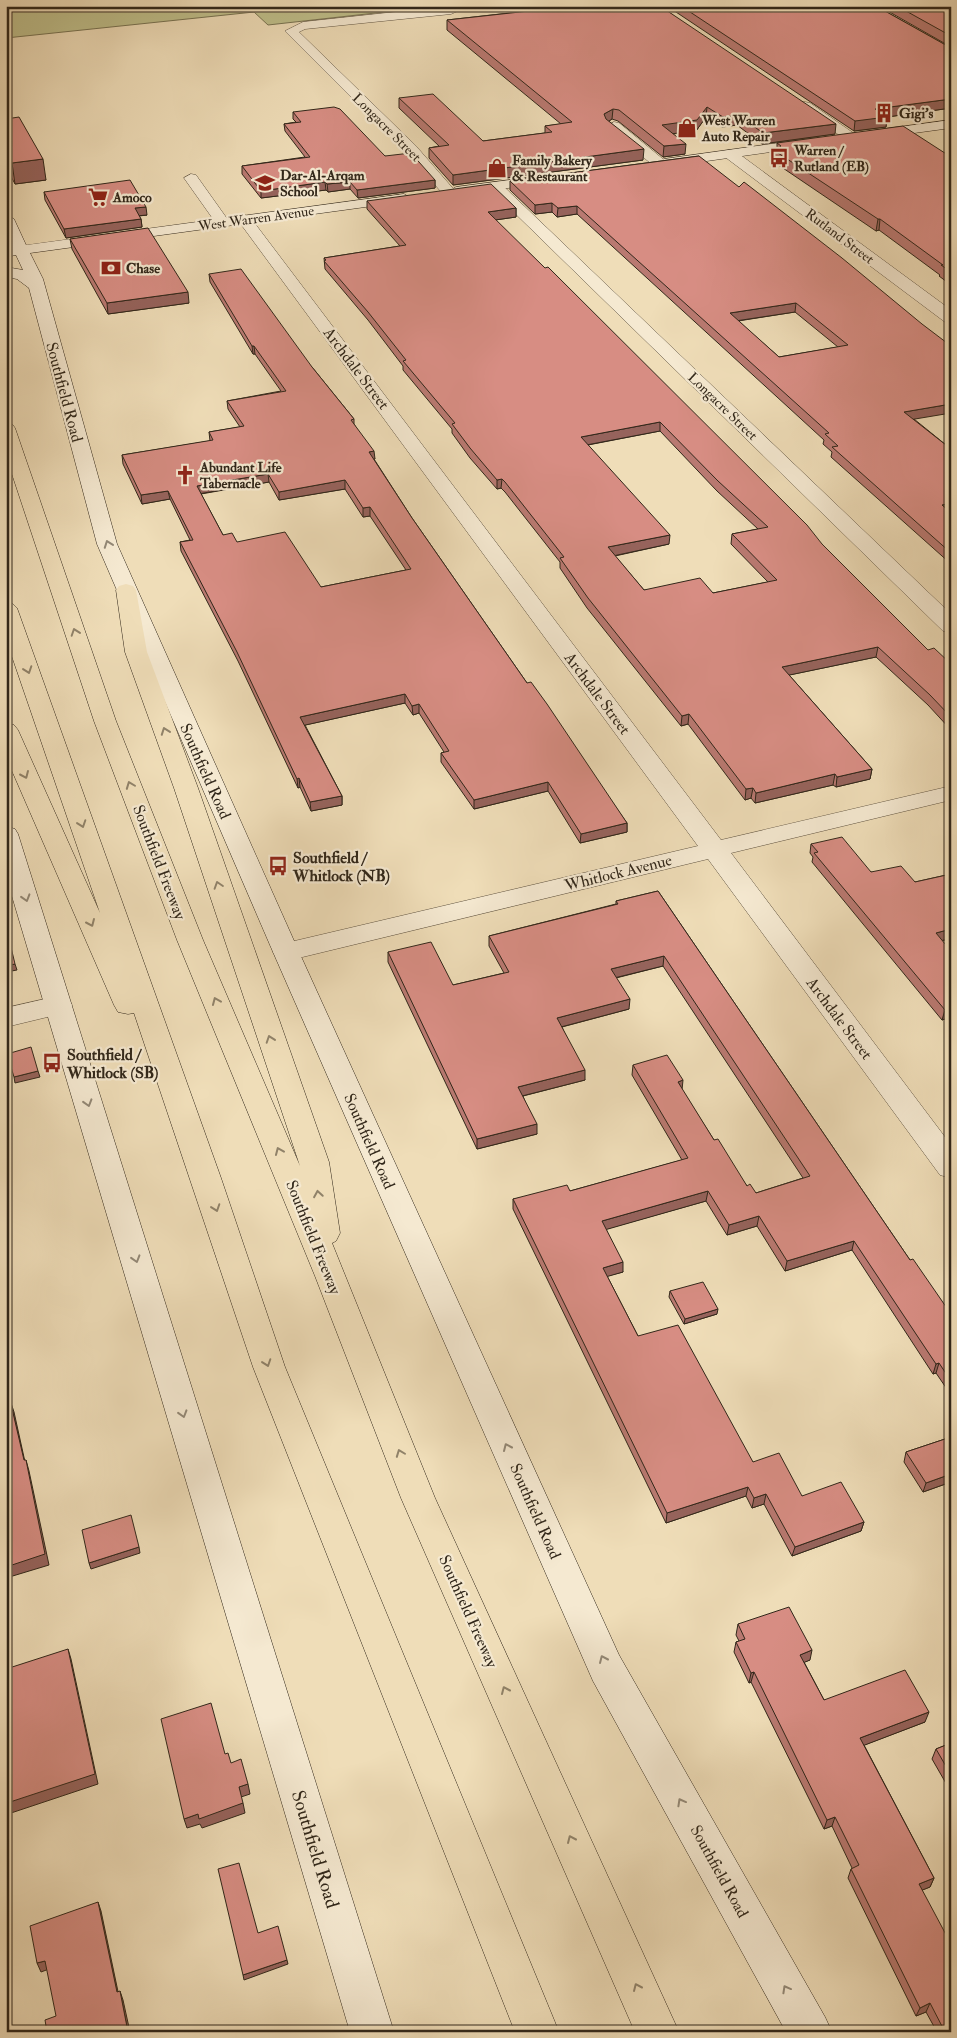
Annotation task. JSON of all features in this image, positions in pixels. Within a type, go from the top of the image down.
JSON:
[{"type":"highway","name":"Southfield Freeway","points":[[6,428],[105,721],[190,940],[331,1276],[418,1498],[657,2032]]},
{"type":"highway","points":[[126,590],[136,652],[186,788],[314,1162],[331,1276]]},
{"type":"highway","points":[[6,608],[206,1178],[269,1367],[537,2032]]},
{"type":"highway","points":[[6,730],[206,1178]]},
{"type":"street","name":"Longacre Street","points":[[450,192],[411,149],[291,31],[303,26],[457,8]]},
{"type":"street","points":[[795,100],[852,137]]},
{"type":"street","points":[[640,166],[950,124]]},
{"type":"street","points":[[612,125],[660,163]]},
{"type":"street","name":"Rutland Street","points":[[730,154],[951,318]]},
{"type":"street","name":"West Warren Avenue","points":[[14,251],[563,177]]},
{"type":"street","points":[[191,178],[223,223]]},
{"type":"street","name":"Longacre Street","points":[[495,186],[951,626]]},
{"type":"street","name":"Southfield Road","points":[[7,220],[14,251],[37,286],[107,544],[286,952],[606,1668],[810,2032]]},
{"type":"street","name":"Archdale Street","points":[[245,220],[951,1168]]},
{"type":"street","points":[[6,272],[22,276],[37,286]]},
{"type":"street","name":"Whitlock Avenue","points":[[286,952],[951,793]]},
{"type":"street","name":"Southfield Road","points":[[6,834],[372,2032]]},
{"type":"street","points":[[6,1018],[58,1006]]},
{"type":"green space","points":[[6,6],[438,6],[268,25],[254,12],[6,38]]},
{"type":"building","points":[[523,6],[660,6],[836,124],[763,133],[738,115],[723,117],[707,107],[697,120],[662,125],[686,144],[664,146],[619,110],[613,109],[604,114],[606,119],[644,149],[453,175],[429,148],[449,145],[399,98],[433,94],[483,141],[552,132],[545,126],[572,122],[447,20],[529,11]]},
{"type":"building","points":[[681,6],[876,6],[951,48],[951,99],[875,109],[887,117],[855,121]]},
{"type":"building","points":[[897,6],[951,6],[951,36]]},
{"type":"building","points":[[334,107],[340,109],[385,156],[411,153],[435,180],[357,190],[350,182],[327,184],[325,182],[261,191],[242,166],[310,157],[284,124],[301,122],[293,112]]},
{"type":"building","points":[[19,117],[43,159],[12,163],[6,153],[6,119]]},
{"type":"building","points":[[903,126],[951,157],[951,272],[880,219],[775,151],[781,146],[777,143]]},
{"type":"building","points":[[699,156],[739,187],[744,182],[951,346],[951,404],[904,412],[951,449],[951,503],[942,505],[951,513],[951,553],[832,447],[838,446],[825,434],[829,433],[577,206],[558,208],[552,203],[535,205],[510,181]],"holes":[[[796,303],[848,345],[779,357],[730,313]]]},
{"type":"building","points":[[130,180],[146,207],[135,208],[141,219],[64,229],[44,192]]},
{"type":"building","points":[[491,184],[516,208],[488,212],[545,268],[548,267],[807,525],[822,544],[928,650],[934,648],[951,664],[951,717],[878,647],[782,667],[872,769],[837,777],[835,774],[756,793],[753,788],[746,789],[689,714],[682,716],[588,598],[560,558],[564,557],[505,482],[502,479],[497,480],[470,448],[452,424],[455,423],[403,361],[406,360],[324,261],[326,260],[324,258],[406,245],[367,201]],"holes":[[[660,422],[718,481],[768,527],[732,534],[777,580],[713,593],[700,578],[644,590],[608,547],[670,535],[581,437]]]},
{"type":"building","points":[[148,228],[188,292],[107,303],[70,239]]},
{"type":"building","points":[[241,269],[312,367],[354,419],[351,420],[374,451],[369,452],[412,518],[527,683],[531,682],[547,704],[627,823],[581,834],[548,782],[474,800],[441,753],[449,751],[419,704],[412,706],[405,694],[300,717],[342,796],[310,802],[299,778],[297,779],[237,652],[180,542],[193,540],[168,491],[141,495],[122,455],[213,440],[209,432],[244,426],[227,401],[286,391],[254,346],[252,346],[209,274]],"holes":[[[268,474],[279,492],[345,480],[363,508],[370,507],[411,569],[321,587],[285,532],[237,542],[232,533],[223,535],[197,486]]]},
{"type":"building","points":[[842,837],[871,872],[901,866],[915,882],[951,874],[951,929],[936,933],[951,951],[951,1008],[945,1010],[814,853],[818,852],[811,844]]},
{"type":"building","points":[[658,891],[910,1260],[913,1259],[951,1314],[951,1381],[939,1363],[936,1364],[854,1241],[787,1261],[759,1216],[729,1225],[708,1191],[602,1221],[623,1262],[603,1268],[638,1336],[678,1325],[753,1462],[779,1453],[802,1496],[841,1482],[864,1522],[795,1547],[766,1494],[754,1498],[748,1487],[667,1513],[513,1199],[567,1185],[570,1191],[688,1158],[633,1065],[667,1055],[683,1080],[678,1082],[714,1140],[718,1139],[747,1186],[750,1184],[756,1193],[810,1176],[664,956],[611,969],[630,999],[557,1018],[585,1070],[518,1087],[537,1124],[477,1139],[388,952],[431,942],[453,985],[509,972],[489,936],[618,904],[616,901]]},
{"type":"building","points":[[9,939],[15,964],[6,966],[6,940]]},
{"type":"building","points":[[31,1047],[38,1071],[14,1077],[7,1054]]},
{"type":"building","points":[[703,1282],[718,1309],[685,1319],[670,1291]]},
{"type":"building","points":[[6,1400],[7,1402],[10,1400],[24,1460],[26,1460],[45,1554],[6,1567]]},
{"type":"building","points":[[951,1437],[951,1474],[926,1483],[906,1452]]},
{"type":"building","points":[[131,1515],[139,1547],[89,1563],[82,1530]]},
{"type":"building","points":[[789,1607],[812,1650],[800,1655],[824,1700],[905,1670],[929,1712],[860,1738],[934,1878],[919,1884],[951,1944],[951,2032],[945,2032],[930,2003],[920,2008],[851,1869],[859,1865],[835,1817],[827,1820],[754,1672],[751,1673],[736,1642],[745,1639],[738,1624]]},
{"type":"building","points":[[68,1649],[95,1774],[7,1803],[6,1669]]},
{"type":"building","points":[[211,1703],[225,1754],[228,1753],[231,1763],[241,1759],[248,1784],[239,1787],[243,1803],[199,1819],[198,1814],[184,1819],[161,1719]]},
{"type":"building","points":[[951,1743],[951,1775],[936,1749]]},
{"type":"building","points":[[239,1863],[258,1933],[278,1926],[287,1960],[243,1975],[218,1869]]},
{"type":"building","points":[[98,1902],[117,1992],[120,1991],[128,2032],[47,2032],[45,2020],[56,2016],[45,1961],[37,1963],[30,1926]]},
{"type":"place","name":"Gigi's","points":[[884,113]]},
{"type":"place","name":"West Warren Auto Repair","points":[[687,128]]},
{"type":"place","name":"Warren / Rutland (EB)","points":[[779,158]]},
{"type":"place","name":"Family Bakery & Restaurant","points":[[497,168]]},
{"type":"place","name":"Dar-Al-Arqam School","points":[[265,183]]},
{"type":"place","name":"Amoco","points":[[98,197]]},
{"type":"place","name":"Chase","points":[[111,268]]},
{"type":"place","name":"Abundant Life Tabernacle","points":[[185,475]]},
{"type":"place","name":"Southfield / Whitlock (NB)","points":[[278,866]]},
{"type":"place","name":"Southfield / Whitlock (SB)","points":[[52,1063]]}]
